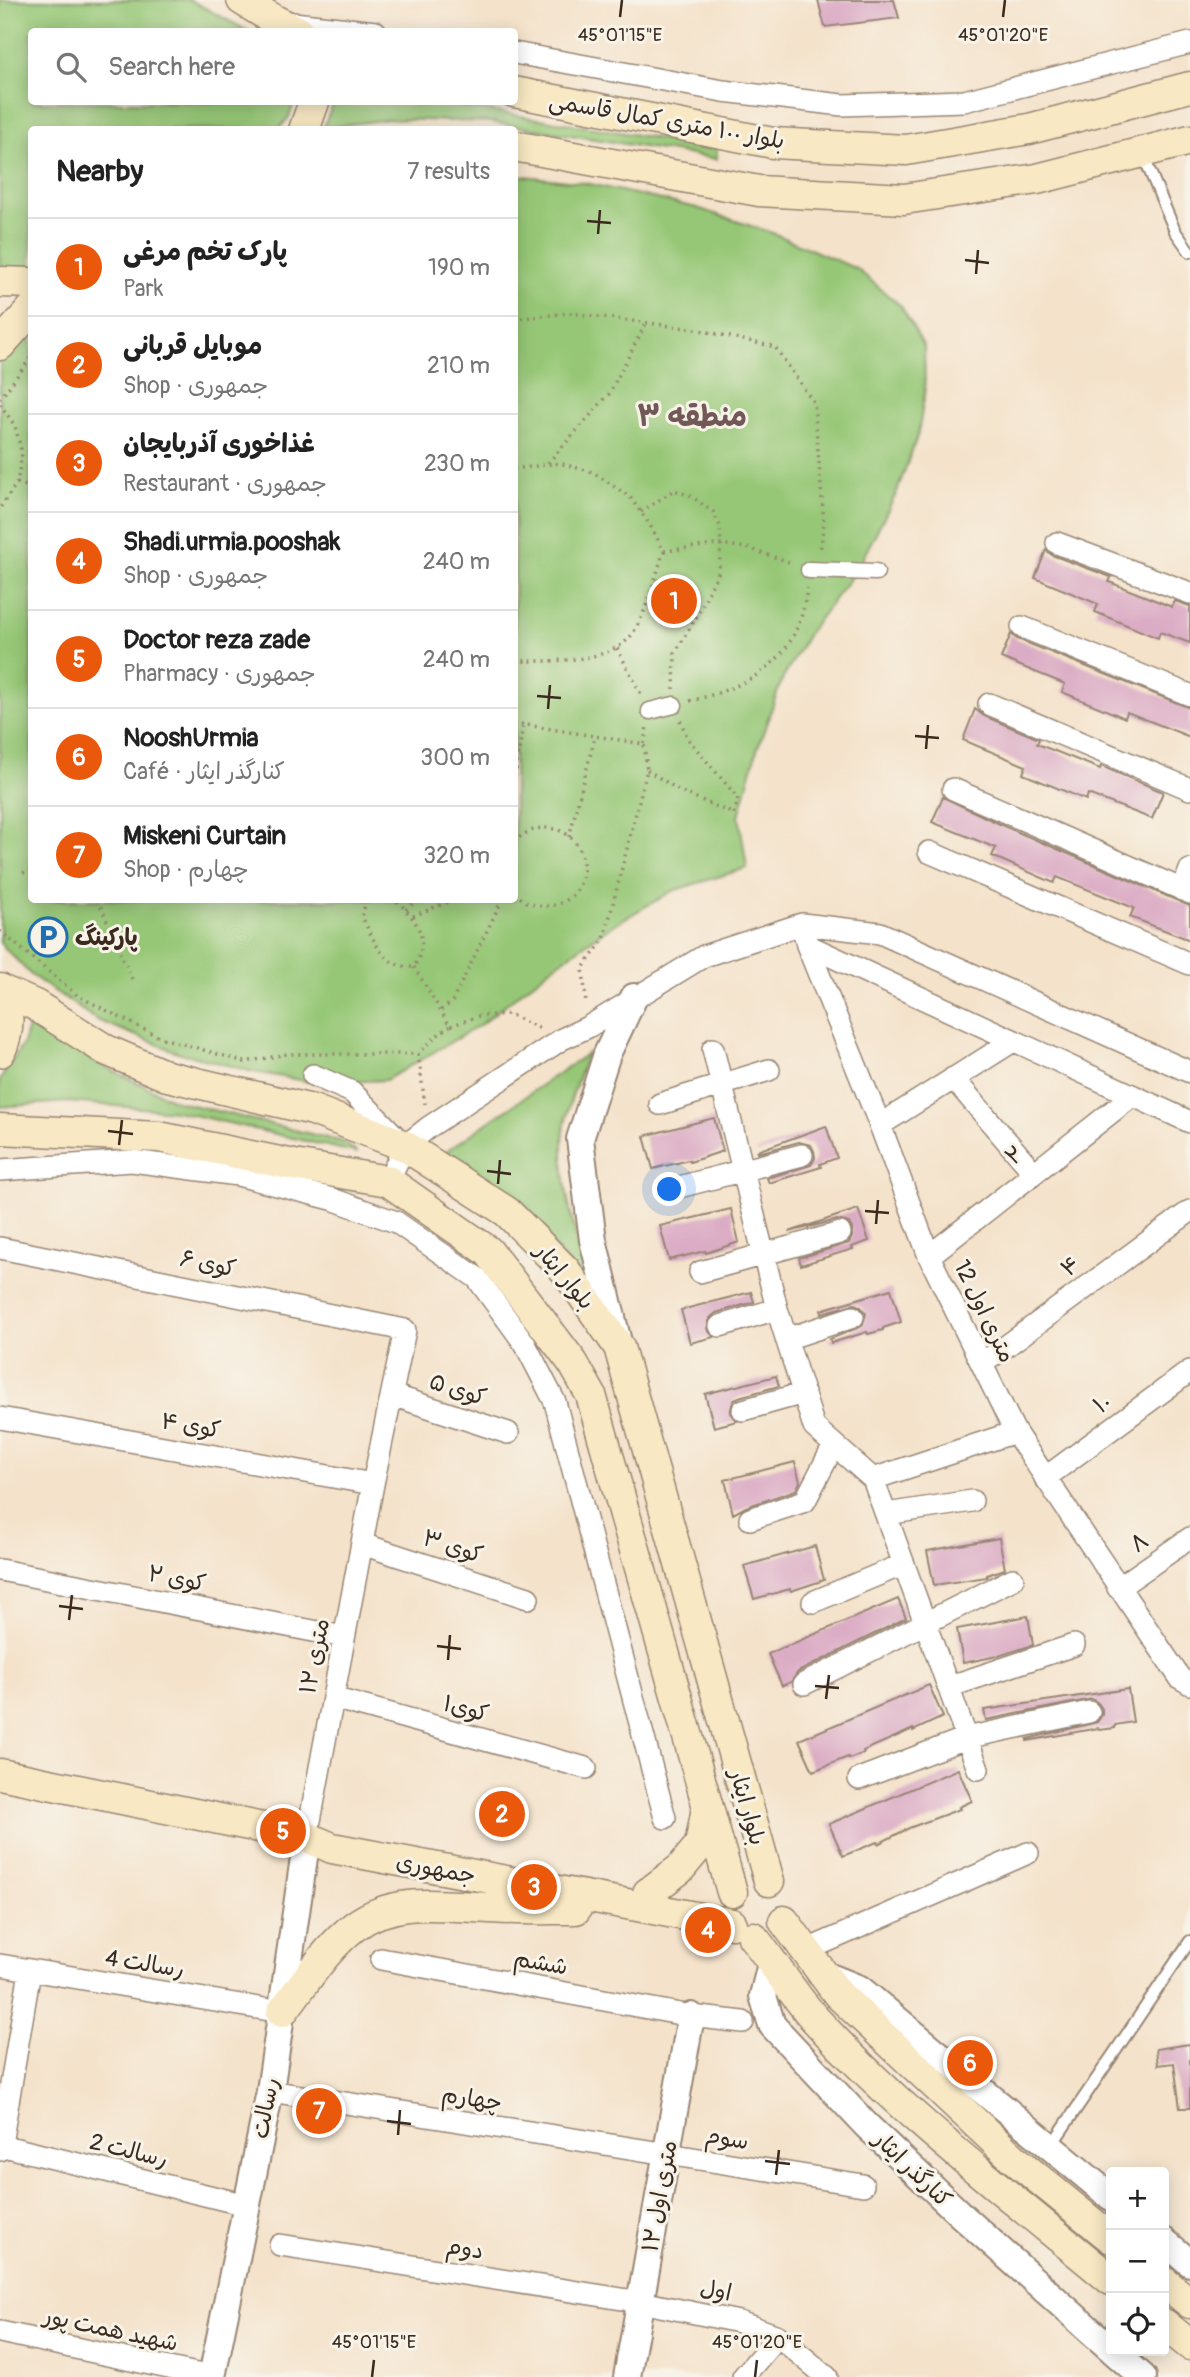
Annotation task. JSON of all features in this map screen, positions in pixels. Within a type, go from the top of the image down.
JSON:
[{"type":"main road","points":[[242,0],[288,28]]},
{"type":"main road","name":"بلوار ۱۰۰ متری کمال قاسمی","points":[[518,93],[773,143],[906,150],[1029,129],[1190,87]]},
{"type":"main road","points":[[305,126],[313,105]]},
{"type":"main road","points":[[518,147],[759,191],[904,199],[1038,179],[1190,140]]},
{"type":"main road","points":[[0,282],[28,283]]},
{"type":"main road","points":[[0,345],[28,314]]},
{"type":"main road","points":[[0,990],[8,1006],[9,1024],[0,1052]]},
{"type":"main road","name":"بلوار ایثار","points":[[0,990],[35,1005],[106,1050],[167,1076],[313,1111],[405,1146],[507,1212],[565,1270],[619,1347],[769,1881]]},
{"type":"main road","name":"بلوار ایثار","points":[[0,1129],[159,1138],[388,1181],[488,1251],[573,1363],[591,1395],[708,1804],[736,1915],[812,2016],[865,2071],[1106,2276]]},
{"type":"main road","name":"جمهوری","points":[[0,1774],[307,1837],[336,1830],[650,1901],[736,1915]]},
{"type":"main road","points":[[282,2012],[333,1947],[355,1926],[383,1910],[423,1904],[493,1908],[650,1901],[701,1845],[708,1804]]},
{"type":"main road","points":[[745,1881],[769,1881],[783,1894],[786,1912],[784,1921],[774,1932],[736,1915],[745,1881]]},
{"type":"main road","points":[[784,1921],[838,1994],[967,2117],[1106,2234]]},
{"type":"main road","points":[[1169,2286],[1190,2303]]},
{"type":"main road","points":[[1169,2327],[1190,2345]]},
{"type":"street","points":[[518,54],[723,91],[842,105],[964,101],[1190,43]]},
{"type":"street","points":[[1057,543],[1190,593]]},
{"type":"street","points":[[809,570],[876,572]]},
{"type":"street","points":[[1022,627],[1190,695]]},
{"type":"street","points":[[989,704],[1190,789]]},
{"type":"street","points":[[650,711],[674,705]]},
{"type":"street","points":[[953,789],[1187,885]]},
{"type":"street","points":[[929,852],[1190,964]]},
{"type":"street","points":[[388,1181],[405,1146],[429,1127],[562,1039],[588,1027],[704,956],[802,924],[880,933],[1190,1072]]},
{"type":"street","name":"12 متری اول","points":[[802,924],[807,945],[880,1125],[929,1256],[1015,1432],[1118,1588],[1187,1678]]},
{"type":"street","points":[[807,945],[1190,1122]]},
{"type":"street","points":[[619,1347],[593,1240],[580,1139],[607,1054],[634,997]]},
{"type":"street","points":[[880,1125],[1013,1041]]},
{"type":"street","points":[[712,1049],[777,1309],[814,1427],[873,1479],[978,1769]]},
{"type":"street","points":[[660,1104],[769,1070]]},
{"type":"street","points":[[313,1075],[352,1093],[405,1146]]},
{"type":"street","points":[[953,1078],[1034,1173]]},
{"type":"street","name":"۲","points":[[929,1256],[1132,1096]]},
{"type":"street","points":[[28,1167],[159,1138]]},
{"type":"street","points":[[678,1186],[802,1154]]},
{"type":"street","points":[[0,1170],[132,1161],[238,1175],[332,1199],[396,1222],[477,1278],[525,1344],[555,1402],[665,1818]]},
{"type":"street","name":"۴","points":[[982,1364],[1190,1211]]},
{"type":"street","points":[[700,1272],[840,1233]]},
{"type":"street","name":"کوی ۶","points":[[0,1248],[405,1330]]},
{"type":"street","points":[[720,1326],[777,1309]]},
{"type":"street","points":[[786,1339],[853,1317]]},
{"type":"street","name":"۱۲ متری","points":[[307,1837],[373,1484],[405,1330]]},
{"type":"street","name":"۱۰","points":[[1045,1478],[1190,1371]]},
{"type":"street","points":[[743,1410],[804,1393]]},
{"type":"street","name":"کوی ۵","points":[[392,1395],[508,1433]]},
{"type":"street","name":"کوی ۴","points":[[0,1418],[373,1484]]},
{"type":"street","points":[[873,1479],[1015,1432]]},
{"type":"street","points":[[750,1520],[806,1501],[834,1445]]},
{"type":"street","points":[[886,1514],[972,1501]]},
{"type":"street","name":"۸","points":[[1118,1588],[1190,1538]]},
{"type":"street","name":"کوی ۳","points":[[362,1545],[528,1598]]},
{"type":"street","points":[[813,1602],[904,1564]]},
{"type":"street","name":"کوی ۲","points":[[0,1570],[344,1637]]},
{"type":"street","points":[[804,1684],[1013,1579]]},
{"type":"street","points":[[948,1687],[1074,1644]]},
{"type":"street","name":"کوی۱","points":[[333,1698],[586,1768]]},
{"type":"street","points":[[859,1779],[966,1738],[1089,1712]]},
{"type":"street","name":"رسالت","points":[[211,2377],[270,2091],[307,1837]]},
{"type":"street","points":[[812,1962],[1028,1853]]},
{"type":"street","name":"ششم","points":[[382,1959],[691,2016],[743,2022]]},
{"type":"street","name":"کنارگذر ایثار","points":[[772,1961],[763,1996],[772,2025],[866,2125],[961,2215],[1106,2345]]},
{"type":"street","points":[[812,1962],[860,1989],[1106,2193]]},
{"type":"street","name":"رسالت 4","points":[[0,1965],[282,2012]]},
{"type":"street","points":[[0,2147],[30,1971]]},
{"type":"street","name":"۱۲ متری اول","points":[[627,2377],[691,2016]]},
{"type":"street","name":"چهارم","points":[[270,2091],[666,2156]]},
{"type":"street","name":"رسالت 2","points":[[0,2147],[246,2205]]},
{"type":"street","name":"سوم","points":[[666,2156],[863,2185]]},
{"type":"street","name":"دوم","points":[[280,2245],[641,2302]]},
{"type":"street","points":[[1169,2245],[1190,2263]]},
{"type":"street","name":"اول","points":[[641,2302],[739,2322],[778,2336]]},
{"type":"street","name":"شهید همت پور","points":[[0,2332],[211,2377]]},
{"type":"street","points":[[743,2377],[778,2336],[827,2377]]},
{"type":"street","name":"کنارگذر ایثار","points":[[1118,2356],[1137,2375]]},
{"type":"lane","points":[[1142,152],[1175,231],[1190,252]]},
{"type":"lane","points":[[1051,2147],[1190,1941]]},
{"type":"path","points":[[518,319],[569,313],[695,329],[775,347],[814,403],[824,523],[820,554],[809,570],[805,606],[792,641],[768,668],[722,693],[674,705]]},
{"type":"path","points":[[547,465],[609,394],[646,323]]},
{"type":"path","points":[[0,508],[18,483],[22,453],[15,426],[0,402],[28,362]]},
{"type":"path","points":[[518,469],[559,463],[593,472],[630,497],[664,551]]},
{"type":"path","points":[[18,483],[28,487]]},
{"type":"path","points":[[641,512],[674,490],[691,496],[713,512],[720,526],[719,571],[676,653],[674,705],[688,738],[738,798],[734,814],[682,792],[647,770]]},
{"type":"path","points":[[664,551],[721,544],[747,548],[809,570]]},
{"type":"path","points":[[518,661],[582,658],[617,648],[632,635],[664,551]]},
{"type":"path","points":[[588,1027],[583,968],[604,939],[647,770],[644,744],[650,711],[617,648]]},
{"type":"path","points":[[518,723],[644,744]]},
{"type":"path","points":[[518,757],[523,724]]},
{"type":"path","points":[[569,837],[595,737]]},
{"type":"path","points":[[518,839],[539,828],[552,828],[569,837],[581,851],[584,864],[583,878],[568,900],[542,907],[528,903],[518,895]]},
{"type":"path","points":[[23,873],[28,871]]},
{"type":"path","points":[[99,903],[132,979]]},
{"type":"path","points":[[365,903],[362,917],[384,957],[399,967],[414,967]]},
{"type":"path","points":[[399,903],[412,916],[423,944],[414,967]]},
{"type":"path","points":[[406,910],[414,903]]},
{"type":"path","points":[[412,916],[445,903]]},
{"type":"path","points":[[440,1010],[452,1002],[501,903]]},
{"type":"path","points":[[0,931],[78,996],[159,1037],[245,1062],[287,1054],[418,1054],[450,1026],[479,1016],[509,1014],[562,1039]]},
{"type":"path","points":[[414,967],[450,1026]]},
{"type":"path","points":[[418,1054],[429,1127]]},
{"type":"green space","points":[[0,0],[190,0],[242,28],[28,28],[28,105],[293,105],[289,117],[282,126],[28,126],[28,269],[0,270]]},
{"type":"green space","points":[[333,105],[453,105],[717,148],[717,159],[491,122],[389,119],[324,126]]},
{"type":"green space","points":[[518,175],[585,183],[697,208],[775,234],[857,269],[901,306],[924,347],[925,392],[918,434],[896,494],[856,571],[809,632],[781,682],[756,753],[739,816],[747,868],[675,890],[608,928],[550,969],[480,1025],[386,1080],[317,1083],[254,1072],[177,1052],[97,1020],[31,975],[0,943],[0,363],[28,334],[28,903],[518,903]]},
{"type":"green space","points":[[30,1020],[101,1065],[176,1101],[343,1142],[358,1153],[176,1111],[68,1102],[0,1107],[0,1080],[23,1044]]},
{"type":"green space","points":[[588,1053],[568,1110],[563,1163],[575,1234],[588,1285],[510,1197],[444,1153]]},
{"type":"building","points":[[818,0],[894,0],[899,18],[825,27]]},
{"type":"building","points":[[1046,550],[1052,555],[1111,577],[1109,582],[1172,607],[1175,601],[1190,606],[1190,643],[1160,632],[1158,638],[1095,612],[1098,604],[1035,578]]},
{"type":"building","points":[[1011,634],[1017,639],[1190,708],[1190,737],[1127,712],[1125,718],[1062,692],[1065,684],[1001,658]]},
{"type":"building","points":[[975,709],[984,716],[1039,739],[1037,744],[1100,769],[1101,766],[1163,792],[1152,819],[1088,794],[1086,800],[1023,774],[1026,766],[963,740]]},
{"type":"building","points":[[943,797],[1190,906],[1190,940],[1130,917],[1134,908],[1057,877],[1054,883],[992,856],[996,848],[932,822]]},
{"type":"building","points":[[714,1118],[723,1151],[690,1162],[689,1160],[653,1169],[644,1136]]},
{"type":"building","points":[[826,1126],[837,1158],[820,1164],[821,1167],[769,1183],[767,1178],[811,1165],[815,1158],[814,1151],[811,1145],[799,1142],[758,1153],[757,1151]]},
{"type":"building","points":[[731,1209],[739,1242],[706,1253],[705,1251],[669,1260],[660,1226]]},
{"type":"building","points":[[858,1209],[869,1241],[852,1247],[853,1249],[801,1265],[799,1258],[849,1243],[852,1229],[849,1223],[837,1220],[789,1232]]},
{"type":"building","points":[[891,1289],[901,1322],[883,1330],[831,1343],[830,1339],[862,1326],[866,1314],[855,1304],[822,1313],[821,1310]]},
{"type":"building","points":[[751,1292],[754,1302],[716,1313],[710,1318],[707,1329],[714,1337],[690,1343],[681,1310]]},
{"type":"building","points":[[776,1376],[779,1386],[733,1401],[730,1413],[737,1421],[714,1427],[705,1394]]},
{"type":"building","points":[[795,1462],[800,1482],[796,1490],[733,1514],[725,1480]]},
{"type":"building","points":[[999,1538],[1005,1569],[987,1577],[934,1585],[927,1551]]},
{"type":"building","points":[[815,1546],[824,1580],[754,1599],[744,1566]]},
{"type":"building","points":[[898,1599],[906,1618],[798,1672],[791,1682],[782,1686],[768,1654]]},
{"type":"building","points":[[1028,1616],[1033,1645],[963,1663],[957,1629]]},
{"type":"building","points":[[929,1685],[943,1717],[863,1751],[864,1753],[813,1771],[799,1740]]},
{"type":"building","points":[[1128,1689],[1133,1722],[1115,1725],[1115,1728],[1098,1728],[1027,1741],[1097,1722],[1102,1715],[1102,1709],[1092,1699],[986,1720],[984,1710]]},
{"type":"building","points":[[958,1769],[972,1801],[959,1807],[960,1809],[909,1828],[878,1844],[877,1842],[843,1856],[829,1824]]},
{"type":"building","points":[[1190,2044],[1190,2108],[1180,2108],[1174,2063],[1158,2065],[1156,2049]]},
{"type":"place","name":"پارک تخم مرغی","points":[[674,601]]},
{"type":"place","name":"پارکینگ","points":[[48,937]]},
{"type":"place","name":"موبایل قربانی","points":[[502,1814]]},
{"type":"place","name":"Doctor reza zade","points":[[283,1831]]},
{"type":"place","name":"غذاخوری آذربایجان","points":[[534,1887]]},
{"type":"place","name":"Shadi.urmia.pooshak","points":[[708,1930]]},
{"type":"place","name":"NooshUrmia","points":[[970,2063]]},
{"type":"place","name":"Miskeni Curtain","points":[[319,2111]]},
{"type":"district","name":"منطقه ۳","points":[[692,416]]}]
